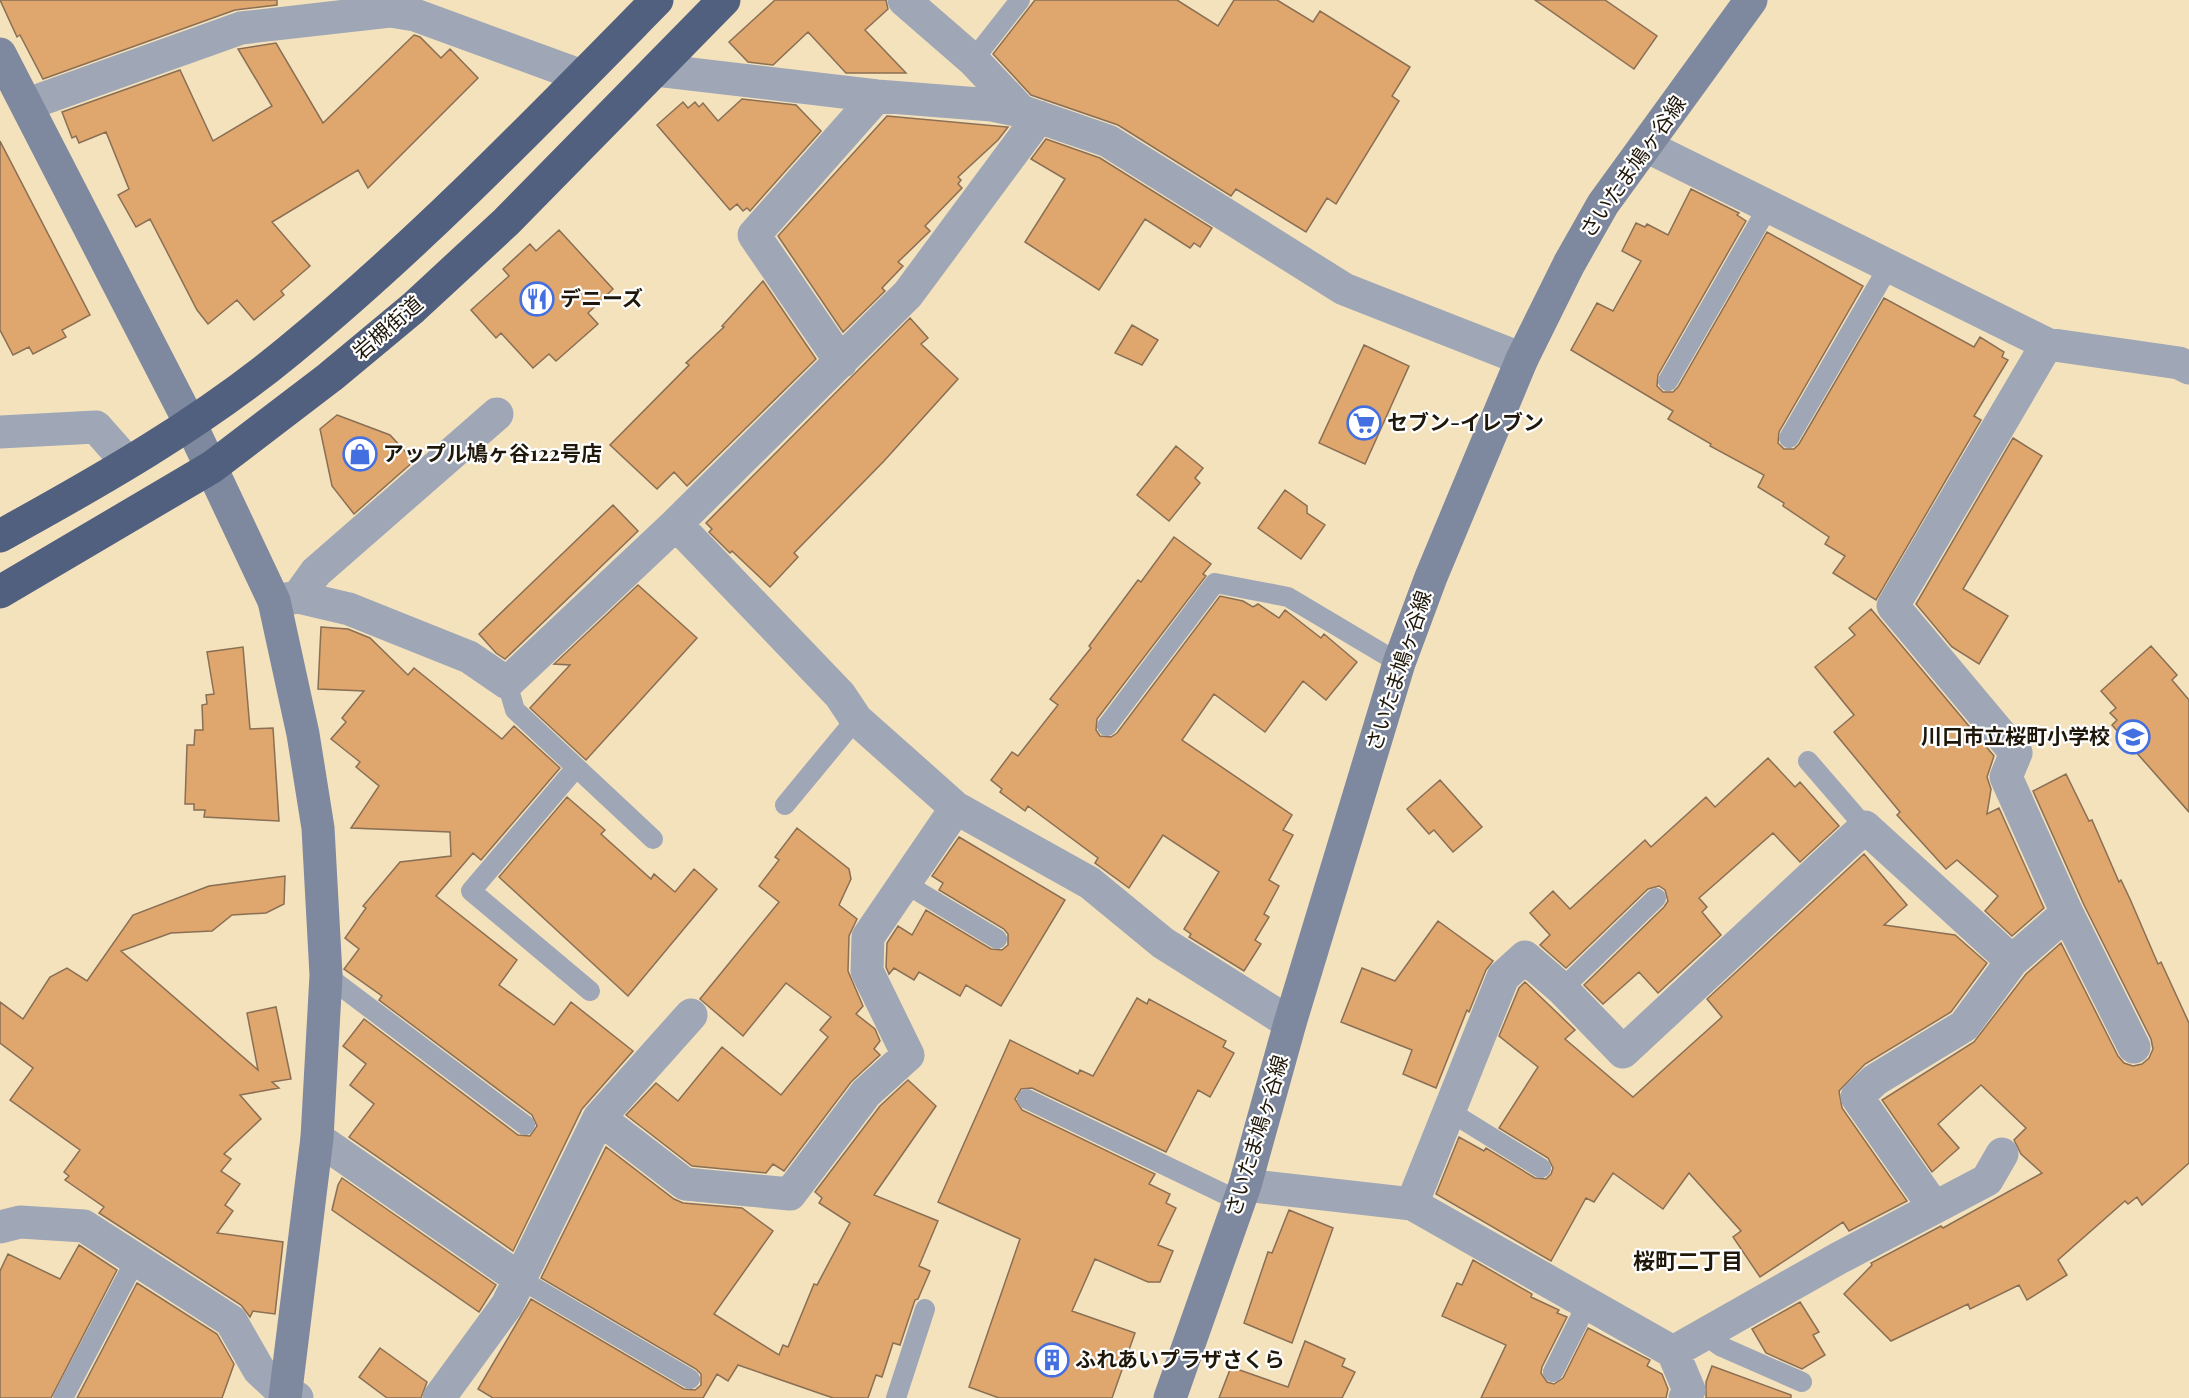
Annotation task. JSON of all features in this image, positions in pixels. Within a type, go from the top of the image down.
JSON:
[{"type":"highway","points":[[0,536],[190,423],[288,351],[435,222],[657,0]]},
{"type":"highway","name":"岩槻街道","points":[[0,592],[212,467],[330,377],[413,308],[506,222],[724,0]]},
{"type":"main road","name":"さいたま鳩ヶ谷線","points":[[1170,1398],[1242,1193],[1290,1023],[1400,663],[1431,577],[1522,359],[1569,264],[1592,224],[1751,0]]},
{"type":"main road","points":[[0,54],[28,104],[212,467],[286,599],[303,734],[318,828],[326,975],[318,1138],[289,1397]]},
{"type":"street","points":[[904,0],[973,60],[1030,114]]},
{"type":"street","points":[[28,104],[241,28],[415,8],[582,76]]},
{"type":"street","points":[[656,70],[877,96],[992,105],[1030,114],[1108,141],[1344,289],[1522,359]]},
{"type":"street","points":[[841,362],[754,235],[877,96]]},
{"type":"street","points":[[286,599],[349,609],[469,657],[507,683],[676,524],[908,294],[1030,114]]},
{"type":"street","points":[[1646,146],[2047,344],[2179,363],[2189,368]]},
{"type":"street","points":[[2047,344],[1893,606],[2016,753],[2006,777],[2067,913],[2134,1047]]},
{"type":"street","points":[[286,599],[498,414]]},
{"type":"street","points":[[0,432],[96,427],[127,462]]},
{"type":"street","points":[[676,524],[840,695],[856,719],[956,808],[1089,883],[1163,943],[1290,1023]]},
{"type":"street","points":[[599,1118],[685,1184],[790,1194],[866,1093],[908,1055],[867,970],[868,937],[956,808]]},
{"type":"street","points":[[1412,1204],[1503,977],[1525,957],[1562,989],[1623,1052],[1865,827],[2012,961]]},
{"type":"street","points":[[1934,1207],[1857,1097],[1875,1080],[1964,1026],[2012,961],[2067,913]]},
{"type":"street","points":[[439,1398],[507,1305],[599,1118],[692,1015]]},
{"type":"street","points":[[318,1138],[520,1279]]},
{"type":"street","points":[[1673,1352],[1839,1258],[1987,1180],[2002,1154]]},
{"type":"street","points":[[1242,1193],[1412,1204],[1673,1352],[1689,1390],[1685,1398]]},
{"type":"street","points":[[0,1227],[20,1222],[84,1226],[231,1321],[259,1370],[289,1397]]},
{"type":"lane","points":[[973,60],[1020,0]]},
{"type":"lane","points":[[1668,381],[1768,207]]},
{"type":"lane","points":[[1789,438],[1889,266]]},
{"type":"lane","points":[[1107,726],[1215,583],[1288,597],[1400,663]]},
{"type":"lane","points":[[507,683],[515,710],[575,769],[653,839]]},
{"type":"lane","points":[[785,805],[856,719]]},
{"type":"lane","points":[[1808,761],[1865,827]]},
{"type":"lane","points":[[575,769],[471,891],[590,991]]},
{"type":"lane","points":[[906,884],[997,939]]},
{"type":"lane","points":[[1562,989],[1656,898]]},
{"type":"lane","points":[[326,975],[525,1125]]},
{"type":"lane","points":[[1027,1099],[1242,1193]]},
{"type":"lane","points":[[1449,1111],[1541,1168]]},
{"type":"lane","points":[[63,1398],[136,1259]]},
{"type":"lane","points":[[520,1279],[690,1379]]},
{"type":"lane","points":[[1553,1372],[1587,1304]]},
{"type":"lane","points":[[896,1398],[925,1309]]},
{"type":"lane","points":[[1705,1335],[1720,1346],[1802,1382]]},
{"type":"building","points":[[0,0],[277,0],[277,5],[235,10],[43,79],[20,35],[17,37]]},
{"type":"building","points":[[775,0],[886,0],[888,9],[865,30],[906,73],[846,73],[808,32],[773,65],[748,62],[729,42]]},
{"type":"building","points":[[1035,0],[1177,0],[1218,26],[1234,0],[1277,0],[1313,22],[1320,11],[1410,67],[1392,96],[1399,101],[1336,204],[1327,198],[1306,232],[1236,189],[1231,196],[1118,125],[1031,95],[993,54]]},
{"type":"building","points":[[1535,0],[1605,0],[1657,36],[1634,69]]},
{"type":"building","points":[[414,35],[420,37],[441,58],[450,49],[478,78],[368,188],[358,170],[272,222],[310,266],[281,291],[284,295],[254,320],[237,300],[208,324],[197,310],[150,219],[136,227],[118,195],[129,189],[106,132],[79,143],[76,136],[72,138],[62,112],[180,70],[213,141],[272,106],[238,49],[276,43],[323,123]]},
{"type":"building","points":[[742,99],[796,105],[821,131],[750,211],[747,208],[743,211],[737,204],[730,210],[657,125],[683,102],[688,108],[695,102],[699,107],[703,103],[718,121]]},
{"type":"building","points":[[887,116],[1008,127],[998,140],[958,177],[961,180],[958,184],[962,188],[925,226],[930,231],[898,262],[903,266],[882,288],[885,291],[843,332],[778,236]]},
{"type":"building","points":[[1046,139],[1100,158],[1212,228],[1200,247],[1194,243],[1190,248],[1145,219],[1099,290],[1025,242],[1065,179],[1031,159]]},
{"type":"building","points":[[0,141],[90,315],[62,330],[66,337],[33,354],[29,347],[13,355],[0,330]]},
{"type":"building","points":[[1691,189],[1739,213],[1737,215],[1746,221],[1658,375],[1657,386],[1663,392],[1673,392],[1678,387],[1767,232],[1863,286],[1779,432],[1778,443],[1784,449],[1794,449],[1799,444],[1884,298],[1974,347],[1980,337],[2004,352],[2002,357],[2008,360],[1974,416],[1981,420],[1876,600],[1833,573],[1845,556],[1825,544],[1829,537],[1783,506],[1784,503],[1758,487],[1764,475],[1710,446],[1711,444],[1668,419],[1673,411],[1571,350],[1597,303],[1613,311],[1641,261],[1622,251],[1636,223],[1645,227],[1647,224],[1668,235]]},
{"type":"building","name":"デニーズ","points":[[559,230],[613,289],[588,313],[598,324],[556,361],[549,354],[533,368],[501,333],[496,338],[471,310],[509,276],[503,269],[530,244],[536,251]]},
{"type":"building","points":[[763,281],[816,359],[687,486],[674,472],[657,489],[610,445],[689,365],[686,363],[724,327],[722,326]]},
{"type":"building","points":[[910,318],[928,338],[921,344],[958,379],[884,461],[794,553],[798,557],[770,587],[709,532],[712,529],[706,523]]},
{"type":"building","points":[[1132,325],[1158,340],[1142,365],[1115,353]]},
{"type":"building","points":[[1364,345],[1409,366],[1365,464],[1319,443]]},
{"type":"building","points":[[337,415],[390,435],[414,461],[354,514],[332,486],[320,429]]},
{"type":"building","points":[[2013,438],[2042,456],[1963,589],[2008,616],[1979,664],[1952,647],[1916,604]]},
{"type":"building","points":[[1176,446],[1203,468],[1195,478],[1200,483],[1169,521],[1137,495]]},
{"type":"building","points":[[1285,490],[1307,506],[1307,513],[1325,525],[1301,559],[1258,528]]},
{"type":"building","points":[[613,505],[638,531],[505,659],[496,653],[479,634]]},
{"type":"building","points":[[1174,537],[1211,564],[1203,574],[1206,576],[1097,719],[1096,730],[1100,736],[1111,737],[1117,733],[1220,596],[1243,601],[1253,607],[1258,604],[1279,618],[1285,610],[1321,638],[1324,634],[1357,662],[1326,700],[1303,681],[1265,732],[1214,694],[1182,740],[1292,815],[1283,830],[1293,835],[1269,880],[1279,886],[1264,914],[1269,917],[1255,940],[1261,944],[1244,971],[1189,937],[1191,934],[1184,929],[1219,872],[1163,835],[1129,888],[1095,863],[1098,858],[1028,806],[1025,811],[1000,792],[1002,789],[991,780],[1012,752],[1018,756],[1058,705],[1050,699],[1091,648],[1089,646],[1138,580],[1141,582]]},
{"type":"building","points":[[638,585],[697,638],[586,760],[530,708],[570,665],[554,664]]},
{"type":"building","points":[[1871,609],[1994,756],[1987,777],[1991,789],[1987,814],[1999,808],[2044,908],[2012,936],[1985,911],[1998,896],[1957,860],[1946,869],[1897,815],[1900,812],[1834,732],[1854,715],[1815,667],[1855,635],[1849,628]]},
{"type":"building","points":[[321,627],[348,629],[370,638],[408,675],[414,668],[502,739],[514,726],[560,768],[481,860],[473,853],[436,896],[517,960],[499,985],[554,1025],[571,1002],[633,1051],[582,1109],[513,1251],[349,1137],[374,1104],[350,1085],[366,1064],[343,1046],[364,1019],[518,1135],[530,1136],[537,1126],[532,1115],[379,1000],[382,996],[344,969],[359,949],[345,938],[366,908],[363,906],[400,862],[451,856],[450,832],[351,828],[379,786],[356,767],[360,762],[331,739],[346,722],[342,718],[364,691],[318,689]]},
{"type":"building","points":[[2151,646],[2177,675],[2172,680],[2189,700],[2189,812],[2112,725],[2117,720],[2110,713],[2116,708],[2101,691]]},
{"type":"building","points":[[243,647],[250,729],[273,728],[279,821],[204,817],[205,810],[194,810],[194,804],[185,804],[187,745],[194,745],[195,730],[203,730],[202,705],[207,704],[206,695],[214,694],[207,652]]},
{"type":"building","points":[[1768,758],[1795,787],[1800,782],[1839,826],[1800,862],[1773,833],[1699,898],[1707,907],[1702,912],[1721,935],[1658,993],[1639,972],[1603,1004],[1584,985],[1664,907],[1668,901],[1665,890],[1659,886],[1648,889],[1566,968],[1540,945],[1550,935],[1530,913],[1553,891],[1570,909],[1645,840],[1651,847],[1706,797],[1715,807]]},
{"type":"building","points":[[2066,774],[2089,821],[2092,820],[2158,964],[2161,962],[2189,1023],[2189,1163],[2142,1205],[2137,1197],[2128,1204],[2125,1201],[2058,1260],[2067,1275],[2027,1300],[2019,1285],[1970,1309],[1968,1304],[1891,1341],[1844,1294],[1872,1265],[1871,1263],[1941,1226],[1943,1228],[2042,1173],[2021,1154],[2014,1140],[2026,1128],[1981,1085],[1938,1124],[1959,1148],[1932,1172],[1882,1100],[1974,1042],[2026,974],[2061,943],[2118,1056],[2124,1063],[2133,1066],[2142,1064],[2149,1058],[2153,1049],[2151,1039],[2084,905],[2033,791]]},
{"type":"building","points":[[1440,780],[1482,827],[1453,852],[1434,830],[1429,834],[1407,809]]},
{"type":"building","points":[[567,797],[605,830],[601,834],[651,879],[654,874],[675,892],[694,869],[717,889],[628,996],[499,877]]},
{"type":"building","points":[[797,828],[849,869],[851,879],[839,905],[857,919],[849,936],[848,971],[863,1006],[856,1014],[875,1029],[880,1041],[874,1049],[880,1055],[851,1082],[784,1171],[773,1164],[766,1173],[692,1166],[626,1115],[656,1083],[678,1101],[722,1047],[781,1095],[828,1037],[820,1030],[831,1017],[786,983],[743,1036],[700,999],[779,902],[759,886],[779,860],[775,857]]},
{"type":"building","points":[[959,837],[1065,900],[1001,1006],[966,985],[960,996],[919,972],[914,980],[894,968],[889,974],[886,967],[887,943],[898,926],[912,935],[926,910],[991,949],[1002,950],[1008,945],[1008,934],[1004,929],[939,890],[943,883],[932,876]]},
{"type":"building","points":[[1864,854],[1907,905],[1884,925],[1955,935],[1987,963],[1951,1012],[1865,1064],[1839,1091],[1842,1108],[1907,1201],[1849,1231],[1843,1222],[1760,1277],[1733,1237],[1741,1231],[1689,1173],[1663,1209],[1613,1173],[1594,1202],[1586,1198],[1551,1261],[1436,1194],[1459,1137],[1484,1151],[1486,1148],[1535,1178],[1546,1179],[1551,1174],[1553,1168],[1548,1158],[1499,1128],[1538,1067],[1499,1036],[1519,988],[1525,982],[1575,1030],[1565,1039],[1633,1097],[1722,1017],[1707,999]]},
{"type":"building","points":[[285,876],[284,904],[266,913],[232,915],[212,931],[171,933],[121,951],[258,1070],[247,1013],[276,1007],[291,1079],[272,1082],[279,1088],[240,1095],[261,1119],[224,1154],[231,1159],[221,1171],[240,1184],[225,1205],[233,1211],[217,1233],[283,1242],[275,1314],[253,1311],[250,1317],[241,1305],[99,1213],[104,1207],[65,1180],[69,1176],[64,1172],[80,1150],[10,1100],[33,1068],[0,1043],[0,1002],[23,1019],[50,977],[67,968],[87,981],[133,915],[209,886]]},
{"type":"building","points":[[1438,921],[1493,961],[1486,970],[1469,1012],[1467,1010],[1436,1088],[1403,1074],[1412,1050],[1341,1022],[1362,968],[1395,981]]},
{"type":"building","points":[[1137,998],[1147,1004],[1149,999],[1226,1041],[1223,1047],[1234,1053],[1210,1097],[1198,1090],[1166,1152],[1032,1088],[1021,1089],[1015,1099],[1022,1110],[1155,1174],[1149,1184],[1170,1194],[1166,1203],[1176,1208],[1158,1245],[1173,1251],[1160,1282],[1148,1282],[1095,1259],[1072,1311],[1135,1333],[1112,1398],[999,1398],[969,1387],[1020,1239],[938,1202],[1010,1040],[1078,1074],[1080,1070],[1093,1076]]},
{"type":"building","points":[[908,1080],[936,1106],[874,1195],[938,1221],[919,1266],[930,1271],[918,1299],[915,1300],[900,1345],[893,1343],[882,1377],[876,1375],[868,1398],[833,1398],[738,1365],[728,1381],[717,1374],[703,1398],[493,1398],[478,1389],[531,1299],[684,1389],[695,1390],[701,1385],[701,1374],[696,1369],[541,1278],[606,1147],[674,1199],[683,1203],[742,1208],[773,1231],[714,1314],[779,1355],[783,1345],[788,1347],[814,1284],[817,1285],[850,1223],[819,1203],[822,1198],[815,1192],[880,1106]]},
{"type":"building","points":[[342,1178],[496,1285],[479,1312],[332,1210]]},
{"type":"building","points":[[1289,1210],[1333,1228],[1292,1343],[1244,1323],[1268,1252],[1272,1253]]},
{"type":"building","points":[[79,1245],[117,1270],[51,1398],[0,1398],[0,1271],[8,1254],[60,1279]]},
{"type":"building","points":[[1473,1260],[1532,1294],[1531,1297],[1559,1310],[1557,1313],[1567,1317],[1542,1367],[1541,1373],[1547,1382],[1554,1384],[1563,1378],[1588,1328],[1650,1360],[1647,1366],[1662,1374],[1668,1389],[1666,1398],[1481,1398],[1506,1345],[1442,1316],[1457,1283],[1462,1285]]},
{"type":"building","points":[[137,1283],[217,1334],[234,1364],[222,1398],[77,1398]]},
{"type":"building","points":[[1800,1302],[1819,1332],[1813,1335],[1825,1355],[1802,1369],[1766,1353],[1752,1329]]},
{"type":"building","points":[[1305,1341],[1345,1359],[1342,1366],[1355,1372],[1342,1398],[1219,1398],[1231,1367],[1288,1387]]},
{"type":"building","points":[[380,1348],[427,1382],[421,1398],[387,1398],[359,1377]]},
{"type":"building","points":[[1712,1366],[1791,1395],[1791,1398],[1706,1398],[1706,1382]]},
{"type":"place","name":"デニーズ","points":[[537,299]]},
{"type":"place","name":"セブン-イレブン","points":[[1364,423]]},
{"type":"place","name":"アップル鳩ヶ谷122号店","points":[[360,454]]},
{"type":"place","name":"川口市立桜町小学校","points":[[2133,737]]},
{"type":"place","name":"ふれあいプラザさくら","points":[[1052,1360]]},
{"type":"district","name":"桜町二丁目","points":[[1688,1261]]}]
